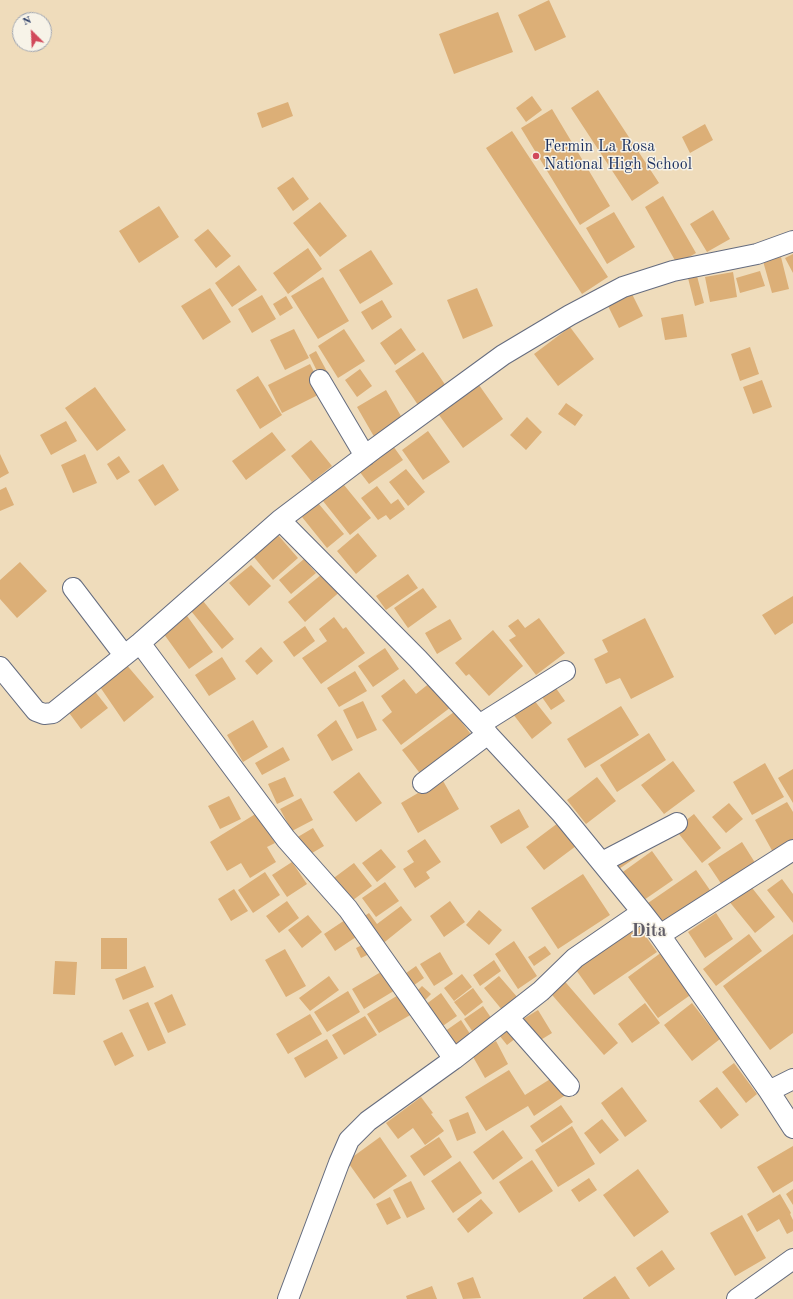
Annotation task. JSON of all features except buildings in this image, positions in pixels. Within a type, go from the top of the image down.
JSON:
[{"type":"street","points":[[0,667],[36,711],[44,714],[53,713],[140,643],[280,520],[503,355],[570,315],[623,287],[673,271],[757,254],[793,241]]},
{"type":"street","points":[[320,380],[365,456]]},
{"type":"street","points":[[280,520],[418,659],[561,813],[660,935],[769,1091],[793,1128]]},
{"type":"street","points":[[73,588],[124,655]]},
{"type":"street","points":[[140,643],[286,839],[348,909],[454,1059]]},
{"type":"street","points":[[423,783],[484,730],[565,671]]},
{"type":"street","points":[[602,862],[677,823]]},
{"type":"street","points":[[660,935],[793,850]]},
{"type":"street","points":[[288,1299],[349,1140],[368,1121],[454,1059],[541,991],[575,958],[642,912]]},
{"type":"street","points":[[508,1017],[569,1086]]},
{"type":"street","points":[[769,1091],[793,1080]]},
{"type":"street","points":[[737,1299],[793,1260]]},
{"type":"place","name":"Fermin La Rosa National High School","points":[[536,156]]},
{"type":"district","name":"Dita","points":[[649,931]]}]
